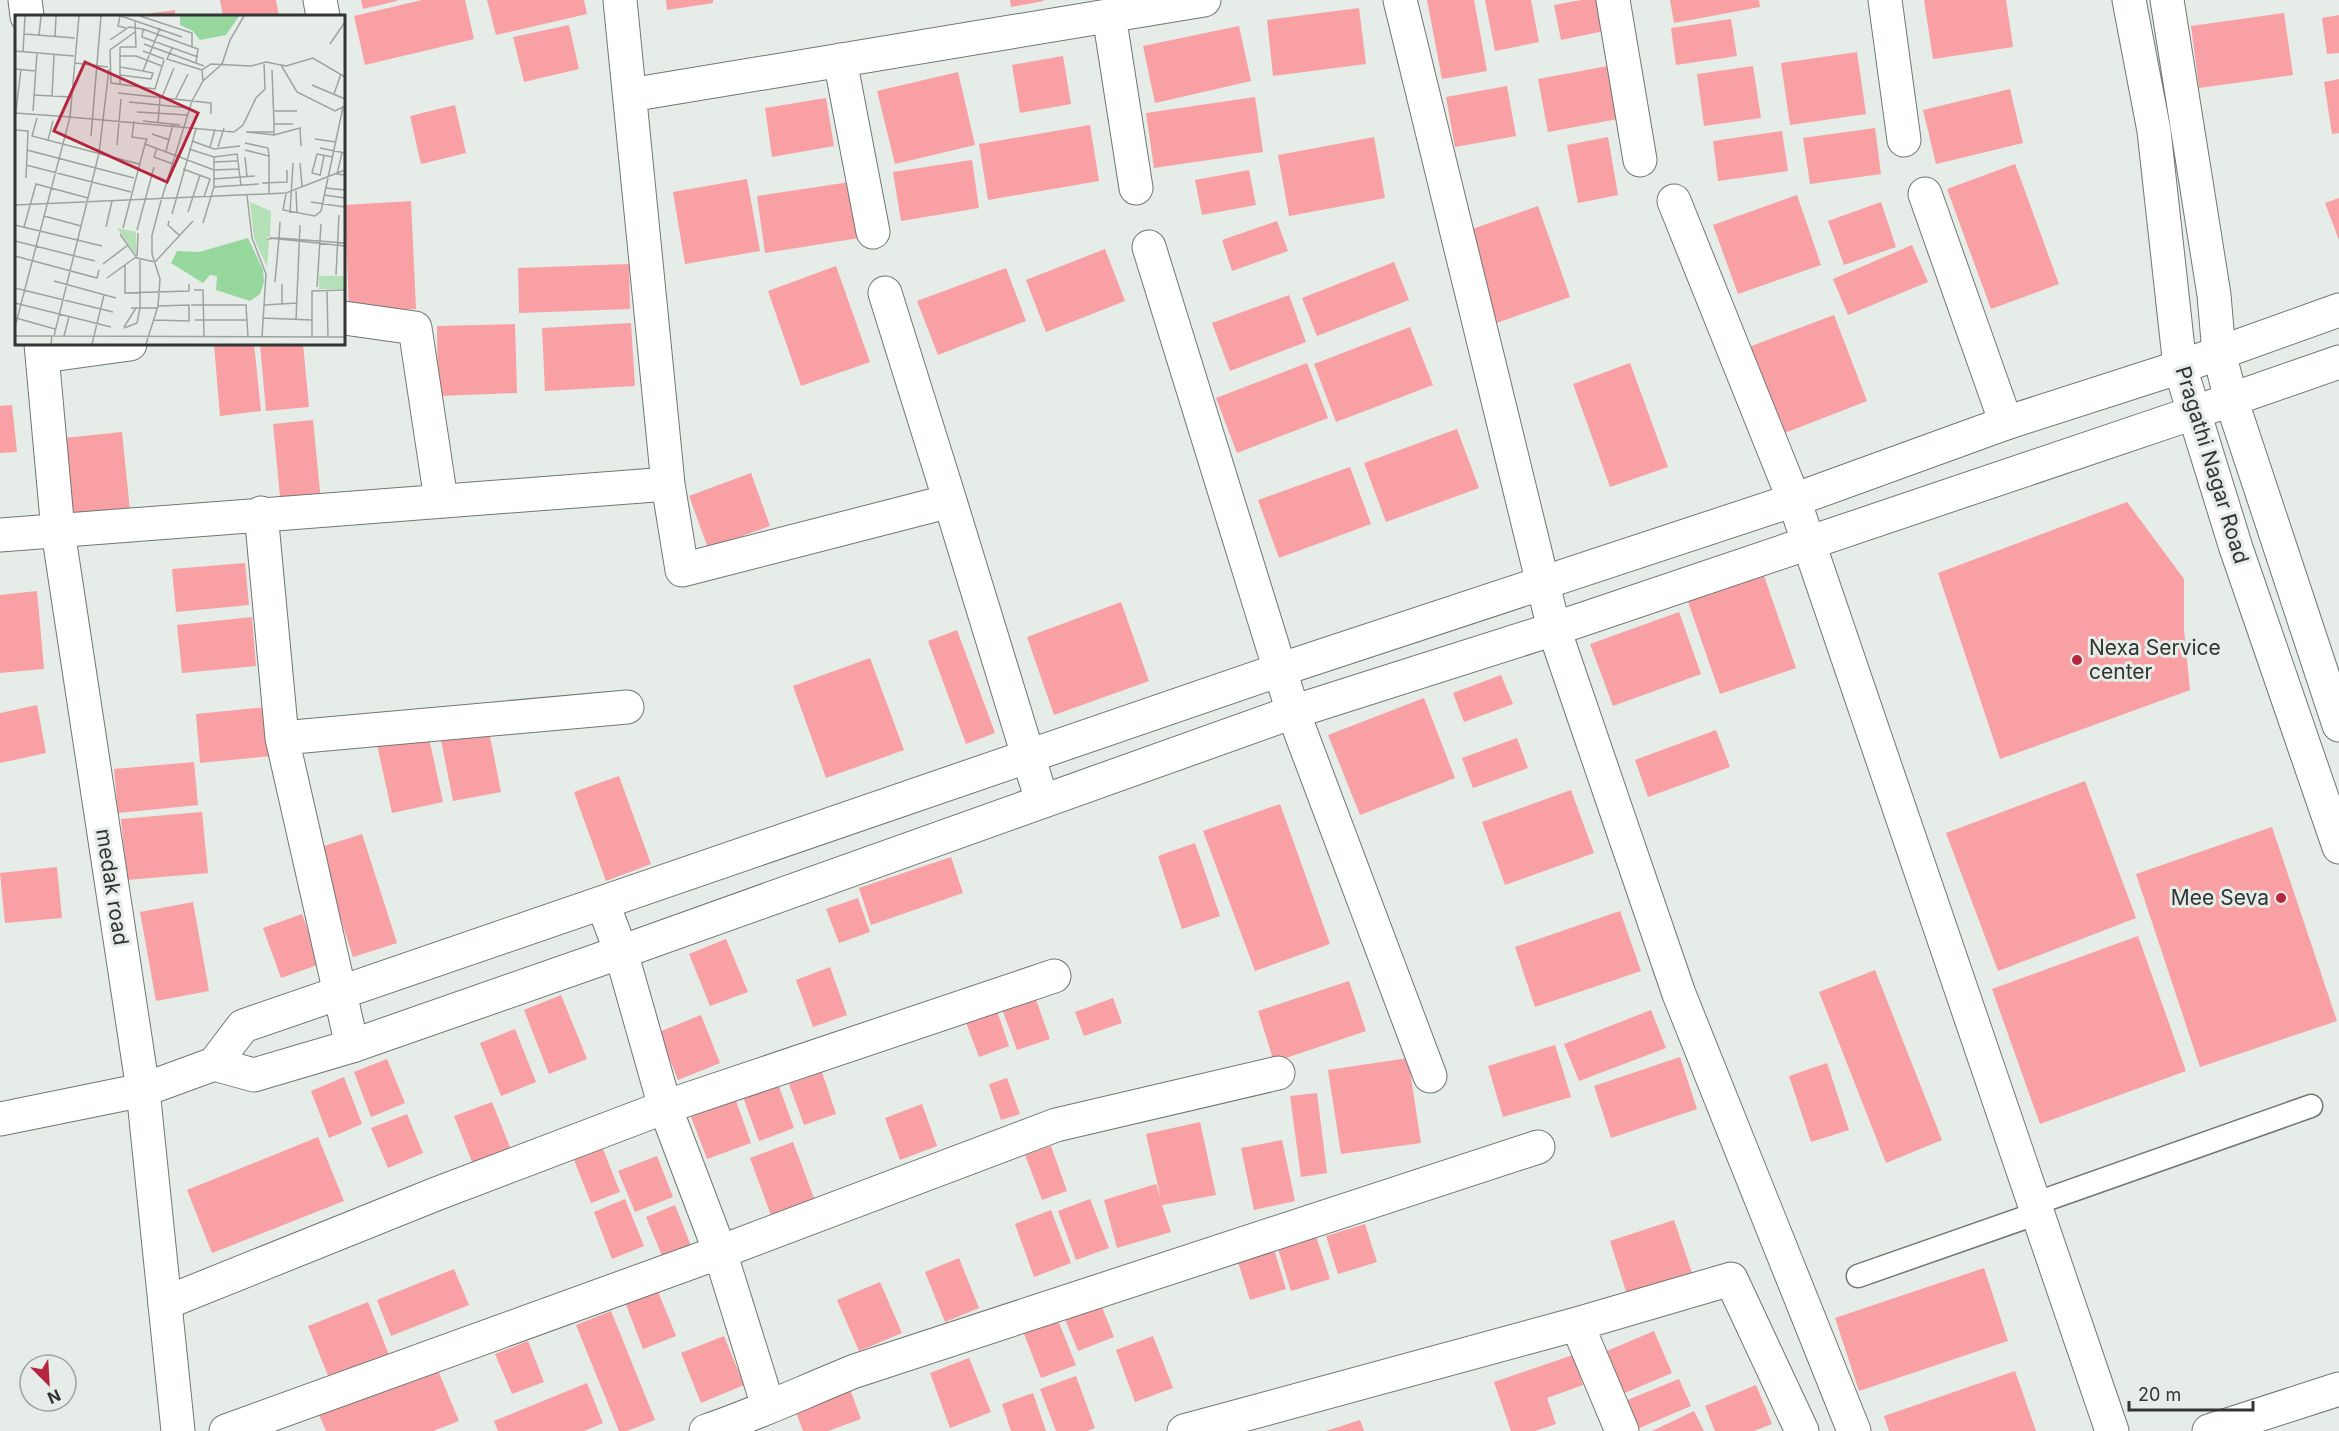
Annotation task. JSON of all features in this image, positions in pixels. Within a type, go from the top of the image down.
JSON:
[{"type":"street","points":[[25,0],[27,15]]},
{"type":"street","points":[[320,0],[323,15]]},
{"type":"street","points":[[620,0],[668,484],[682,570],[950,501]]},
{"type":"street","points":[[630,95],[1204,0]]},
{"type":"street","points":[[1400,0],[1554,629],[1679,994],[1854,1431]]},
{"type":"street","points":[[1613,0],[1640,160]]},
{"type":"street","points":[[1885,0],[1904,140]]},
{"type":"street","name":"Pragathi Nagar Road","points":[[2129,0],[2154,131],[2180,367],[2236,548],[2339,847]]},
{"type":"street","name":"Pragathi Nagar Road","points":[[2167,0],[2214,294],[2219,353],[2231,399],[2337,712]]},
{"type":"street","points":[[1109,15],[1136,188]]},
{"type":"street","points":[[840,60],[873,232]]},
{"type":"street","points":[[1924,194],[2006,423]]},
{"type":"street","points":[[1674,201],[1794,500],[2112,1431]]},
{"type":"street","points":[[1149,247],[1282,669],[1293,711],[1430,1076]]},
{"type":"street","points":[[885,293],[1042,801]]},
{"type":"street","points":[[0,1119],[142,1090],[214,1064],[243,1026],[340,995],[1282,669],[1794,500],[2006,423],[2180,367],[2339,310]]},
{"type":"street","points":[[345,318],[415,328],[441,500]]},
{"type":"street","points":[[42,350],[115,345]]},
{"type":"street","name":"medak road","points":[[42,350],[58,531],[142,1090],[178,1431]]},
{"type":"street","points":[[214,1064],[254,1075],[352,1046],[1293,711],[1554,629],[2339,362]]},
{"type":"street","points":[[0,535],[261,513],[668,484]]},
{"type":"street","points":[[261,513],[282,738],[352,1046]]},
{"type":"street","points":[[282,738],[627,707]]},
{"type":"street","points":[[603,904],[621,952],[665,1107],[720,1252],[756,1418]]},
{"type":"street","points":[[165,1303],[436,1194],[665,1107],[1054,976]]},
{"type":"street","points":[[226,1431],[720,1252],[1056,1125],[1278,1073]]},
{"type":"street","points":[[706,1431],[756,1418],[855,1371],[1538,1147]]},
{"type":"street","points":[[1184,1431],[1577,1324],[1731,1278],[1802,1431]]},
{"type":"street","points":[[1577,1324],[1622,1431]]},
{"type":"street","points":[[2209,1431],[2339,1389]]},
{"type":"lane","points":[[1858,1276],[2311,1106]]},
{"type":"building","points":[[220,0],[276,0],[279,15],[223,15]]},
{"type":"building","points":[[361,0],[397,0],[397,1],[363,9]]},
{"type":"building","points":[[422,0],[465,0],[474,39],[365,65],[354,16]]},
{"type":"building","points":[[487,0],[584,0],[587,14],[496,35]]},
{"type":"building","points":[[666,0],[713,0],[713,3],[667,10]]},
{"type":"building","points":[[1010,0],[1043,0],[1044,1],[1011,7]]},
{"type":"building","points":[[1427,0],[1474,0],[1487,71],[1442,79]]},
{"type":"building","points":[[1485,0],[1531,0],[1539,42],[1495,51]]},
{"type":"building","points":[[1581,0],[1603,0],[1609,30],[1561,40],[1554,5]]},
{"type":"building","points":[[1670,0],[1759,0],[1760,7],[1674,23]]},
{"type":"building","points":[[1924,0],[2006,0],[2013,47],[1933,59]]},
{"type":"building","points":[[1359,8],[1366,64],[1273,76],[1267,20]]},
{"type":"building","points":[[175,10],[175,15],[138,15]]},
{"type":"building","points":[[2284,13],[2293,75],[2199,88],[2191,26]]},
{"type":"building","points":[[2339,15],[2339,53],[2327,54],[2322,18]]},
{"type":"building","points":[[1731,19],[1737,56],[1676,65],[1671,28]]},
{"type":"building","points":[[569,25],[579,69],[524,82],[513,37]]},
{"type":"building","points":[[1239,26],[1251,81],[1155,103],[1143,46]]},
{"type":"building","points":[[1857,52],[1866,114],[1790,125],[1781,63]]},
{"type":"building","points":[[1063,56],[1071,104],[1020,113],[1012,65]]},
{"type":"building","points":[[1608,66],[1618,119],[1548,132],[1538,79]]},
{"type":"building","points":[[1753,66],[1761,118],[1704,126],[1697,74]]},
{"type":"building","points":[[958,72],[975,145],[895,164],[877,91]]},
{"type":"building","points":[[2339,79],[2339,133],[2332,134],[2324,82]]},
{"type":"building","points":[[1507,86],[1516,136],[1455,147],[1446,97]]},
{"type":"building","points":[[2010,89],[2023,143],[1936,164],[1923,110]]},
{"type":"building","points":[[1255,97],[1263,152],[1154,168],[1146,113]]},
{"type":"building","points":[[826,98],[834,146],[772,157],[765,108]]},
{"type":"building","points":[[455,105],[466,153],[421,164],[410,116]]},
{"type":"building","points":[[1090,125],[1099,181],[988,200],[979,144]]},
{"type":"building","points":[[1875,128],[1881,174],[1810,184],[1803,138]]},
{"type":"building","points":[[1782,131],[1788,171],[1718,181],[1713,141]]},
{"type":"building","points":[[1374,137],[1385,198],[1289,216],[1278,155]]},
{"type":"building","points":[[1608,137],[1618,195],[1578,203],[1567,145]]},
{"type":"building","points":[[972,160],[979,208],[901,221],[893,172]]},
{"type":"building","points":[[2015,164],[2059,284],[1991,309],[1947,189]]},
{"type":"building","points":[[1249,170],[1256,205],[1202,215],[1195,180]]},
{"type":"building","points":[[747,179],[760,251],[685,264],[673,192]]},
{"type":"building","points":[[850,182],[859,238],[765,253],[757,196]]},
{"type":"building","points":[[1797,195],[1821,265],[1738,294],[1713,225]]},
{"type":"building","points":[[2339,198],[2339,240],[2325,203]]},
{"type":"building","points":[[411,201],[416,309],[349,312],[345,205]]},
{"type":"building","points":[[1881,202],[1896,247],[1844,265],[1828,221]]},
{"type":"building","points":[[1538,206],[1570,297],[1491,325],[1458,234]]},
{"type":"building","points":[[1277,221],[1288,251],[1232,271],[1222,240]]},
{"type":"building","points":[[1912,245],[1928,282],[1848,315],[1833,279]]},
{"type":"building","points":[[1105,249],[1125,301],[1046,332],[1026,280]]},
{"type":"building","points":[[1394,262],[1409,300],[1317,336],[1302,298]]},
{"type":"building","points":[[629,264],[630,309],[519,313],[518,268]]},
{"type":"building","points":[[836,266],[870,362],[801,386],[768,291]]},
{"type":"building","points":[[1006,268],[1026,321],[938,355],[917,301]]},
{"type":"building","points":[[1289,295],[1306,342],[1230,371],[1212,323]]},
{"type":"building","points":[[1834,315],[1867,401],[1782,434],[1749,347]]},
{"type":"building","points":[[631,323],[635,386],[545,391],[542,328]]},
{"type":"building","points":[[515,324],[517,393],[438,396],[437,326]]},
{"type":"building","points":[[1410,327],[1433,385],[1336,422],[1314,364]]},
{"type":"building","points":[[214,345],[254,345],[261,411],[220,416]]},
{"type":"building","points":[[260,345],[303,345],[309,407],[266,411]]},
{"type":"building","points":[[1307,363],[1328,418],[1237,453],[1216,398]]},
{"type":"building","points":[[1630,363],[1668,467],[1610,487],[1573,384]]},
{"type":"building","points":[[12,405],[17,452],[0,453],[0,406]]},
{"type":"building","points":[[313,420],[321,502],[281,507],[273,424]]},
{"type":"building","points":[[1457,429],[1479,488],[1386,522],[1364,463]]},
{"type":"building","points":[[122,432],[130,511],[71,517],[64,438]]},
{"type":"building","points":[[1350,467],[1371,524],[1279,558],[1258,500]]},
{"type":"building","points":[[751,473],[770,526],[708,548],[689,496]]},
{"type":"building","name":"Nexa Service center","points":[[2127,502],[2184,579],[2184,630],[2190,690],[2000,759],[1938,573]]},
{"type":"building","points":[[245,563],[249,605],[176,612],[172,569]]},
{"type":"building","points":[[1763,573],[1796,668],[1720,694],[1687,599]]},
{"type":"building","points":[[37,591],[44,669],[0,673],[0,595]]},
{"type":"building","points":[[1121,602],[1149,681],[1054,715],[1027,637]]},
{"type":"building","points":[[1679,612],[1701,674],[1613,706],[1590,644]]},
{"type":"building","points":[[252,617],[256,666],[182,673],[177,625]]},
{"type":"building","points":[[957,630],[995,733],[966,744],[928,641]]},
{"type":"building","points":[[870,658],[904,750],[826,778],[793,686]]},
{"type":"building","points":[[1501,675],[1513,704],[1464,722],[1453,693]]},
{"type":"building","points":[[1424,698],[1455,778],[1360,815],[1328,735]]},
{"type":"building","points":[[37,705],[46,753],[0,763],[0,713]]},
{"type":"building","points":[[267,707],[271,756],[200,763],[196,714]]},
{"type":"building","points":[[488,726],[501,792],[453,801],[440,735]]},
{"type":"building","points":[[427,729],[443,802],[392,813],[376,740]]},
{"type":"building","points":[[1716,730],[1730,767],[1648,797],[1635,760]]},
{"type":"building","points":[[1517,738],[1528,768],[1473,788],[1462,758]]},
{"type":"building","points":[[194,762],[198,805],[118,813],[114,769]]},
{"type":"building","points":[[619,776],[651,864],[606,881],[574,792]]},
{"type":"building","points":[[2085,781],[2136,918],[1998,971],[1946,833]]},
{"type":"building","points":[[1571,790],[1594,853],[1505,885],[1482,822]]},
{"type":"building","points":[[1280,804],[1330,944],[1255,971],[1203,831]]},
{"type":"building","points":[[202,812],[208,873],[127,880],[121,819]]},
{"type":"building","points":[[2272,827],[2337,1021],[2200,1067],[2136,874]]},
{"type":"building","points":[[362,834],[397,943],[353,957],[318,848]]},
{"type":"building","points":[[1195,843],[1220,916],[1182,929],[1158,856]]},
{"type":"building","points":[[951,857],[963,893],[871,925],[859,888]]},
{"type":"building","points":[[57,867],[62,918],[5,923],[0,873]]},
{"type":"building","points":[[858,898],[870,932],[839,943],[826,909]]},
{"type":"building","points":[[193,902],[209,991],[156,1001],[140,912]]},
{"type":"building","points":[[1620,911],[1641,971],[1535,1007],[1515,947]]},
{"type":"building","points":[[302,914],[320,964],[281,978],[263,928]]},
{"type":"building","points":[[2138,936],[2186,1071],[2040,1124],[1992,989]]},
{"type":"building","points":[[726,939],[748,992],[710,1006],[689,954]]},
{"type":"building","points":[[830,967],[847,1015],[813,1027],[796,980]]},
{"type":"building","points":[[1875,970],[1942,1140],[1886,1163],[1819,992]]},
{"type":"building","points":[[1349,981],[1366,1031],[1274,1062],[1258,1011]]},
{"type":"building","points":[[1034,994],[1050,1039],[1017,1050],[1001,1006]]},
{"type":"building","points":[[561,995],[587,1059],[549,1074],[524,1010]]},
{"type":"building","points":[[1113,998],[1122,1023],[1084,1036],[1075,1012]]},
{"type":"building","points":[[995,1005],[1009,1046],[979,1057],[964,1017]]},
{"type":"building","points":[[1651,1010],[1666,1048],[1579,1081],[1564,1044]]},
{"type":"building","points":[[701,1015],[720,1063],[678,1080],[659,1032]]},
{"type":"building","points":[[515,1029],[536,1082],[501,1096],[480,1043]]},
{"type":"building","points":[[1555,1045],[1571,1097],[1503,1117],[1488,1066]]},
{"type":"building","points":[[1680,1057],[1697,1109],[1611,1138],[1594,1086]]},
{"type":"building","points":[[1408,1058],[1421,1143],[1341,1154],[1328,1070]]},
{"type":"building","points":[[387,1059],[405,1103],[371,1117],[354,1072]]},
{"type":"building","points":[[1827,1063],[1849,1130],[1811,1142],[1789,1076]]},
{"type":"building","points":[[822,1072],[836,1114],[804,1125],[789,1084]]},
{"type":"building","points":[[344,1077],[362,1124],[329,1138],[311,1091]]},
{"type":"building","points":[[1007,1078],[1020,1114],[1001,1120],[989,1084]]},
{"type":"building","points":[[778,1084],[794,1128],[759,1141],[743,1097]]},
{"type":"building","points":[[1317,1093],[1327,1173],[1301,1177],[1290,1096]]},
{"type":"building","points":[[735,1098],[751,1143],[707,1159],[690,1114]]},
{"type":"building","points":[[492,1102],[512,1152],[474,1167],[454,1116]]},
{"type":"building","points":[[922,1104],[937,1146],[900,1160],[885,1118]]},
{"type":"building","points":[[407,1114],[423,1153],[388,1168],[371,1128]]},
{"type":"building","points":[[1200,1122],[1216,1195],[1162,1205],[1171,1232],[1117,1248],[1104,1200],[1156,1184],[1161,1199],[1146,1134]]},
{"type":"building","points":[[318,1137],[344,1201],[212,1253],[187,1190]]},
{"type":"building","points":[[1282,1140],[1295,1201],[1254,1210],[1241,1148]]},
{"type":"building","points":[[793,1142],[817,1206],[773,1221],[750,1158]]},
{"type":"building","points":[[1051,1146],[1067,1191],[1042,1200],[1025,1155]]},
{"type":"building","points":[[603,1149],[620,1192],[591,1203],[574,1160]]},
{"type":"building","points":[[657,1156],[673,1197],[635,1212],[618,1171]]},
{"type":"building","points":[[625,1199],[644,1246],[612,1259],[594,1212]]},
{"type":"building","points":[[1090,1199],[1109,1248],[1076,1260],[1058,1211]]},
{"type":"building","points":[[675,1205],[693,1251],[665,1263],[646,1217]]},
{"type":"building","points":[[1051,1210],[1071,1263],[1034,1277],[1015,1224]]},
{"type":"building","points":[[1674,1220],[1694,1279],[1629,1301],[1610,1241]]},
{"type":"building","points":[[1365,1224],[1377,1262],[1338,1274],[1326,1236]]},
{"type":"building","points":[[1316,1236],[1330,1279],[1291,1291],[1278,1249]]},
{"type":"building","points":[[1274,1249],[1286,1289],[1250,1300],[1237,1259]]},
{"type":"building","points":[[959,1258],[979,1308],[945,1322],[925,1272]]},
{"type":"building","points":[[1984,1268],[2008,1341],[1859,1391],[1835,1318]]},
{"type":"building","points":[[454,1269],[469,1305],[391,1336],[377,1300]]},
{"type":"building","points":[[880,1282],[902,1333],[859,1351],[837,1300]]},
{"type":"building","points":[[657,1289],[676,1336],[643,1349],[625,1302]]},
{"type":"building","points":[[1098,1297],[1114,1337],[1078,1351],[1062,1312]]},
{"type":"building","points":[[368,1302],[391,1360],[331,1383],[308,1326]]},
{"type":"building","points":[[611,1311],[655,1420],[627,1431],[619,1431],[576,1325]]},
{"type":"building","points":[[1055,1313],[1076,1365],[1041,1378],[1021,1326]]},
{"type":"building","points":[[1654,1331],[1672,1373],[1620,1395],[1602,1353]]},
{"type":"building","points":[[724,1336],[744,1385],[701,1403],[681,1353]]},
{"type":"building","points":[[1153,1336],[1173,1388],[1135,1402],[1116,1350]]},
{"type":"building","points":[[528,1341],[544,1382],[512,1394],[495,1354]]},
{"type":"building","points":[[1573,1355],[1583,1385],[1547,1398],[1556,1424],[1535,1431],[1511,1431],[1494,1382]]},
{"type":"building","points":[[969,1358],[991,1412],[950,1428],[930,1373]]},
{"type":"building","points":[[437,1368],[459,1421],[433,1431],[326,1431],[319,1415]]},
{"type":"building","points":[[2015,1371],[2036,1431],[1889,1431],[1884,1416]]},
{"type":"building","points":[[1076,1376],[1095,1428],[1087,1431],[1056,1431],[1040,1389]]},
{"type":"building","points":[[1679,1379],[1691,1406],[1637,1429],[1625,1401]]},
{"type":"building","points":[[587,1383],[603,1423],[584,1431],[498,1431],[494,1421]]},
{"type":"building","points":[[1756,1385],[1772,1424],[1754,1431],[1715,1431],[1705,1406]]},
{"type":"building","points":[[850,1389],[861,1419],[828,1431],[803,1431],[795,1410]]},
{"type":"building","points":[[1033,1393],[1046,1431],[1011,1431],[1002,1404]]},
{"type":"building","points":[[1694,1411],[1704,1431],[1652,1431]]},
{"type":"building","points":[[1360,1420],[1364,1431],[1326,1431]]},
{"type":"place","name":"Nexa Service center","points":[[2077,660]]},
{"type":"place","name":"Mee Seva","points":[[2281,898]]}]
